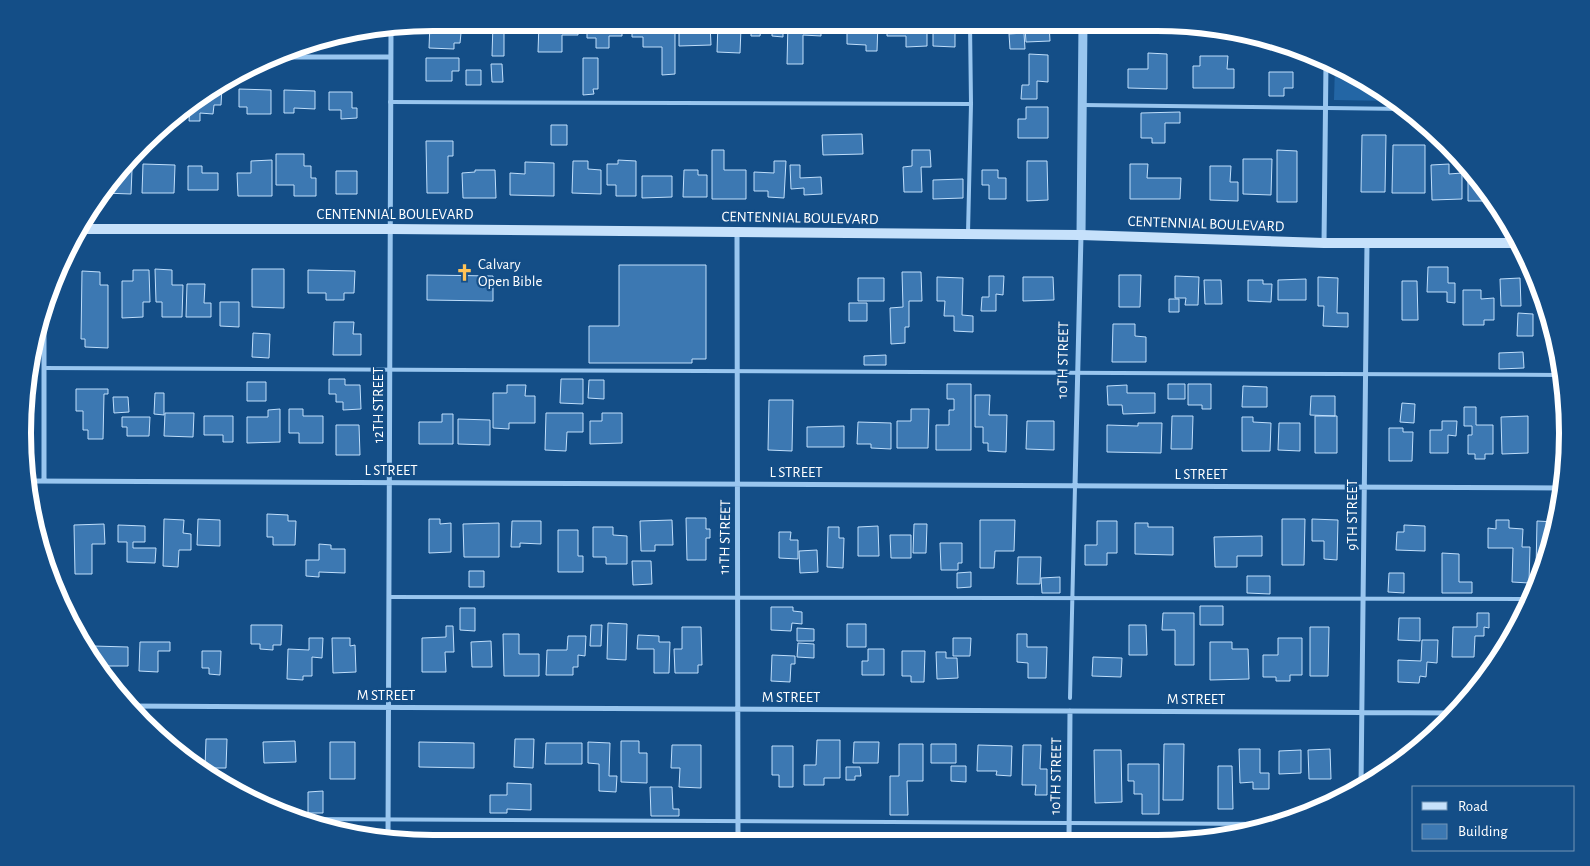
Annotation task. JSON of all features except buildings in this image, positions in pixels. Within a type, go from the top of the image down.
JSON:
[{"type":"main road","name":"CENTENNIAL BOULEVARD","points":[[87,229],[391,229],[968,234],[1324,243],[1511,243]]},
{"type":"street","name":"10TH STREET","points":[[1074,486],[1081,236],[1084,31]]},
{"type":"street","name":"12TH STREET","points":[[388,832],[390,34]]},
{"type":"street","points":[[293,57],[390,57]]},
{"type":"street","points":[[1324,243],[1326,69]]},
{"type":"street","name":"11TH STREET","points":[[737,232],[738,484],[736,597],[738,835]]},
{"type":"street","name":"9TH STREET","points":[[1361,779],[1367,243]]},
{"type":"street","points":[[44,333],[44,481]]},
{"type":"street","name":"L STREET","points":[[35,481],[1555,488]]},
{"type":"street","name":"M STREET","points":[[139,706],[1445,713]]},
{"type":"street","name":"10TH STREET","points":[[1069,835],[1070,711]]},
{"type":"lane","points":[[968,234],[971,104],[970,31]]},
{"type":"lane","points":[[390,102],[971,104]]},
{"type":"lane","points":[[1083,105],[1394,109]]},
{"type":"lane","points":[[44,368],[1554,375]]},
{"type":"lane","name":"10TH STREET","points":[[1070,698],[1074,486]]},
{"type":"lane","points":[[389,596],[1522,599]]},
{"type":"lane","points":[[323,819],[1249,824]]},
{"type":"shaded area","points":[[1335,73],[1383,101],[1334,100]]},
{"type":"place","name":"Calvary Open Bible","points":[[464,273]]}]
